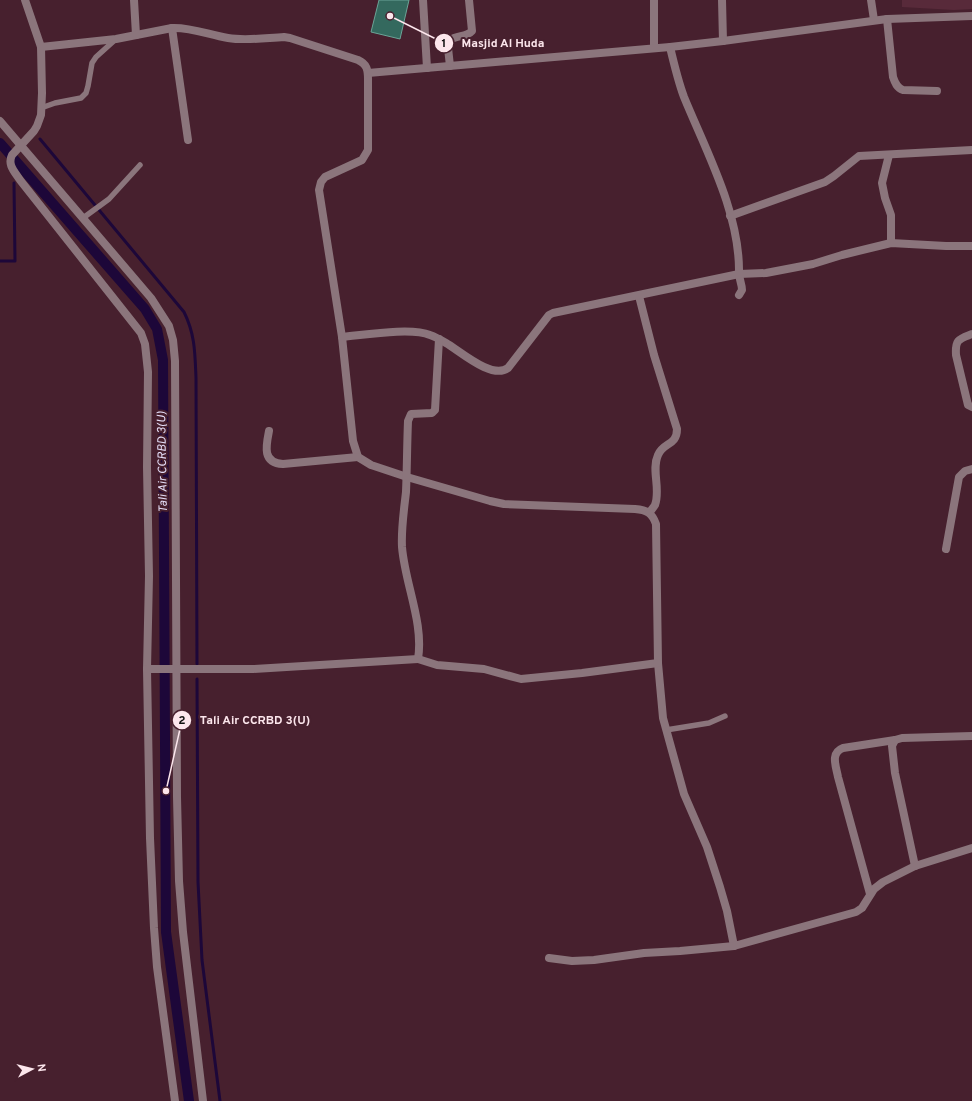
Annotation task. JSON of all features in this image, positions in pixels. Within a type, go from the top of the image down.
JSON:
[{"type":"street","points":[[25,0],[41,47],[41,108],[39,120],[34,131],[27,137],[10,159],[11,166],[14,172],[141,333],[145,344],[148,372],[147,467],[151,669],[150,838],[157,967],[175,1101]]},
{"type":"street","points":[[134,0],[136,35]]},
{"type":"street","points":[[424,0],[427,68]]},
{"type":"street","points":[[450,66],[448,43],[457,36],[467,35],[472,31],[469,0]]},
{"type":"street","points":[[654,0],[654,48]]},
{"type":"street","points":[[722,0],[723,41]]},
{"type":"street","points":[[871,0],[874,20]]},
{"type":"street","points":[[368,72],[670,47],[874,20],[972,16]]},
{"type":"street","points":[[887,19],[893,77],[896,86],[903,90],[936,91]]},
{"type":"street","points":[[41,47],[116,39],[172,28],[182,28],[242,40],[284,37],[290,38],[358,60],[364,64],[368,72],[368,150],[362,160],[325,177],[321,182],[319,190],[342,337],[353,441],[358,457]]},
{"type":"street","points":[[172,28],[188,140]]},
{"type":"street","points":[[670,47],[680,85],[722,188],[730,216],[740,264],[739,274],[742,290],[739,295]]},
{"type":"street","points":[[0,121],[151,298],[169,326],[173,340],[175,361],[173,669],[179,881],[183,932],[203,1101]]},
{"type":"street","points":[[730,216],[825,182],[859,156],[972,150]]},
{"type":"street","points":[[889,155],[882,183],[891,215],[891,243]]},
{"type":"street","points":[[342,337],[411,331],[424,332],[439,339],[470,360],[496,371],[503,371],[508,368],[549,315],[553,313],[739,274],[766,273],[813,264],[842,254],[891,243],[972,246]]},
{"type":"street","points":[[639,296],[654,355],[677,429],[677,436],[674,441],[663,448],[658,455],[656,464],[655,505],[650,512]]},
{"type":"street","points":[[972,334],[959,339],[956,347],[956,355],[968,406],[972,407]]},
{"type":"street","points":[[418,659],[420,650],[418,632],[404,559],[402,540],[407,477],[408,421],[411,414],[432,413],[435,410],[439,339]]},
{"type":"street","points":[[269,431],[266,452],[268,457],[274,463],[283,464],[358,457],[371,465],[407,477],[504,504],[644,509],[650,512],[656,524],[658,663],[661,708],[684,794],[707,848],[720,887],[727,911],[734,946]]},
{"type":"street","points":[[946,548],[959,477],[972,469]]},
{"type":"street","points":[[151,669],[254,669],[418,659],[437,665],[484,670],[522,679],[582,674],[658,663]]},
{"type":"street","points":[[870,894],[838,777],[835,754],[838,750],[843,748],[895,740],[922,737],[972,736]]},
{"type":"street","points":[[895,740],[892,746],[895,773],[915,866]]},
{"type":"street","points":[[549,958],[572,961],[594,960],[644,953],[734,946],[850,914],[862,908],[877,885],[915,866],[972,848]]},
{"type":"lane","points":[[41,108],[55,103],[81,98],[86,93],[92,63],[96,57],[116,39]]},
{"type":"lane","points":[[83,218],[103,204],[140,165]]},
{"type":"lane","points":[[666,730],[709,723],[724,716]]},
{"type":"shaded area","points":[[902,0],[972,0],[972,9],[954,10],[902,7]]},
{"type":"building","points":[[379,0],[409,0],[400,39],[371,32]]},
{"type":"waterway","points":[[40,139],[184,312],[188,320],[195,352],[196,378],[197,664]]},
{"type":"waterway","name":"Tali Air CCRBD 3(U)","points":[[0,143],[145,309],[157,329],[163,360],[166,932],[189,1101]]},
{"type":"waterway","points":[[0,261],[15,261],[14,183]]},
{"type":"waterway","points":[[197,679],[198,882],[202,960],[220,1101]]},
{"type":"place","name":"Masjid Al Huda","points":[[390,16]]},
{"type":"place","name":"Tali Air CCRBD 3(U)","points":[[166,791]]}]
